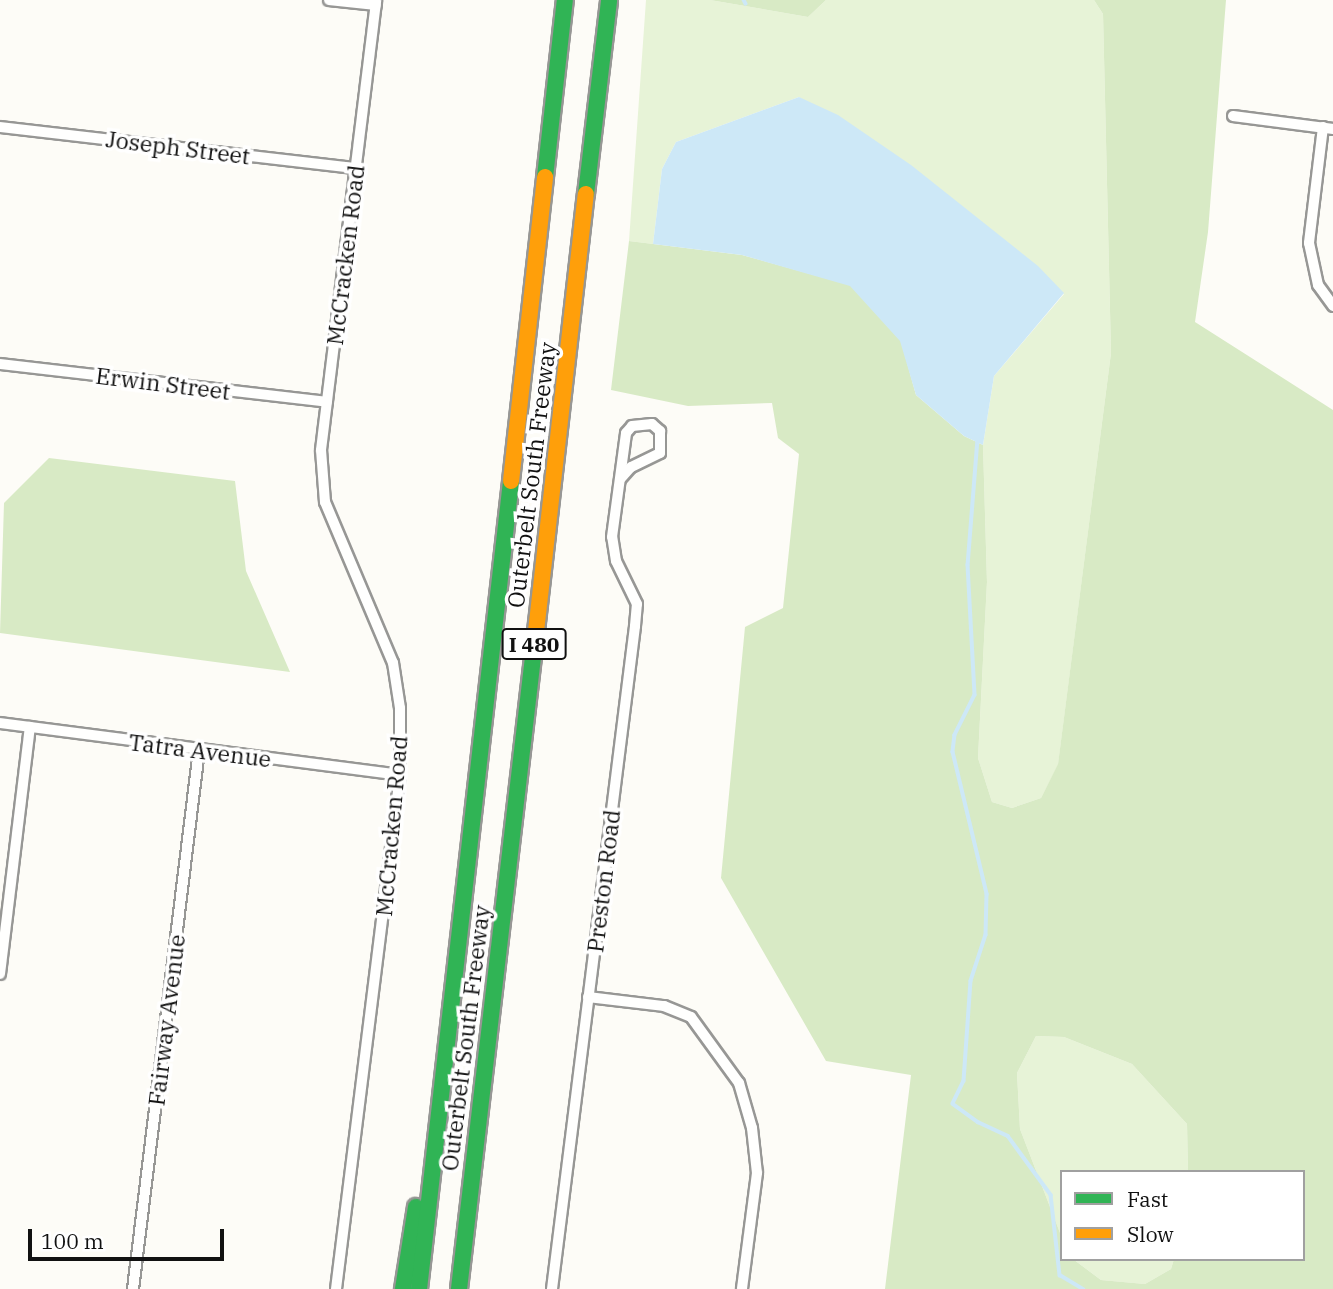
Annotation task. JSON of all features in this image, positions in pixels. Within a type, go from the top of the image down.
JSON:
[{"type":"highway","name":"Outerbelt South Freeway","points":[[419,1289],[565,0]]},
{"type":"highway","name":"Outerbelt South Freeway","points":[[459,1289],[609,0]]},
{"type":"highway","points":[[403,1289],[462,891]]},
{"type":"street","points":[[329,0],[376,3]]},
{"type":"street","name":"McCracken Road","points":[[336,1289],[400,775],[400,708],[393,663],[325,502],[321,450],[376,3]]},
{"type":"street","points":[[1233,116],[1328,128],[1309,243],[1318,285],[1333,306]]},
{"type":"street","name":"Joseph Street","points":[[0,127],[356,168]]},
{"type":"street","name":"Erwin Street","points":[[0,364],[327,402]]},
{"type":"street","name":"Preston Road","points":[[552,1289],[635,626],[633,591],[613,550],[621,478],[626,433],[632,426],[652,424],[660,431],[660,453],[631,467],[621,478]]},
{"type":"street","name":"Tatra Avenue","points":[[0,723],[400,775]]},
{"type":"street","points":[[0,974],[30,727]]},
{"type":"street","name":"Fairway Avenue","points":[[133,1289],[199,750]]},
{"type":"street","points":[[588,997],[664,1006],[691,1017],[739,1083],[752,1128],[757,1173],[742,1289]]},
{"type":"green space","points":[[646,0],[710,0],[808,17],[826,0],[1094,0],[1103,14],[1111,353],[1058,765],[1041,798],[1012,808],[992,802],[978,758],[987,582],[983,445],[994,376],[1064,294],[799,97],[676,142],[662,169],[653,244],[629,241]]},
{"type":"green space","points":[[710,0],[826,0],[808,17]]},
{"type":"green space","points":[[1094,0],[1226,0],[1208,232],[1195,322],[1333,410],[1333,1289],[885,1289],[911,1075],[826,1061],[721,878],[745,627],[783,608],[799,454],[778,438],[772,403],[688,406],[611,390],[629,241],[742,255],[850,285],[901,341],[916,395],[964,436],[983,445],[987,582],[978,758],[992,802],[1012,808],[1041,798],[1058,764],[1111,353],[1103,14]],"holes":[[[1036,1036],[1064,1037],[1132,1064],[1187,1124],[1188,1170],[1305,1170],[1305,1261],[1173,1261],[1171,1269],[1145,1284],[1101,1280],[1076,1261],[1060,1261],[1060,1233],[1020,1129],[1017,1073]]]},
{"type":"green space","points":[[49,458],[235,481],[246,571],[290,672],[0,633],[4,503]]},
{"type":"green space","points":[[1036,1036],[1064,1037],[1132,1064],[1187,1124],[1188,1170],[1060,1170],[1060,1233],[1020,1129],[1017,1073]]},
{"type":"green space","points":[[1076,1261],[1173,1261],[1171,1269],[1145,1284],[1101,1280]]},
{"type":"water","points":[[799,97],[838,115],[911,165],[1038,266],[1064,293],[994,376],[983,445],[964,436],[916,395],[900,341],[850,286],[742,255],[653,244],[662,169],[676,142]]},
{"type":"waterway","points":[[744,0],[746,4]]},
{"type":"waterway","points":[[978,439],[968,565],[975,695],[955,735],[953,752],[987,894],[986,935],[971,981],[964,1081],[953,1104],[978,1122],[1008,1136],[1051,1195],[1060,1275],[1083,1289]]},
{"type":"traffic: fast","points":[[545,177],[565,0]]},
{"type":"traffic: fast","points":[[586,194],[609,0]]},
{"type":"traffic: fast","points":[[419,1289],[511,481]]},
{"type":"traffic: fast","points":[[459,1289],[535,640]]},
{"type":"traffic: fast","points":[[403,1289],[416,1207]]},
{"type":"traffic: slow","points":[[511,481],[545,177]]},
{"type":"traffic: slow","points":[[535,640],[586,194]]}]
